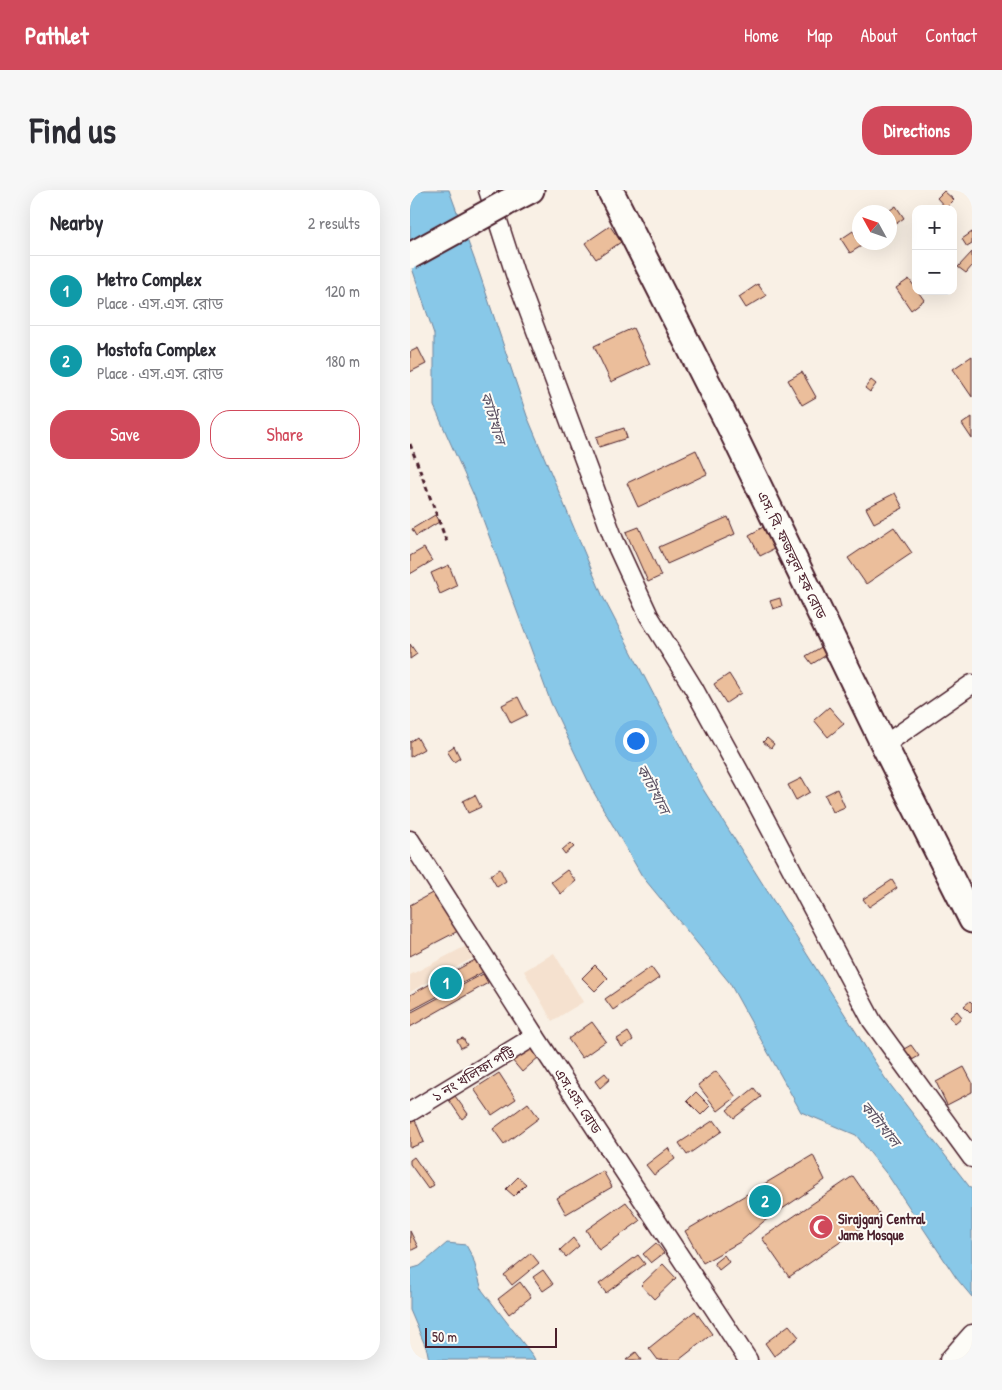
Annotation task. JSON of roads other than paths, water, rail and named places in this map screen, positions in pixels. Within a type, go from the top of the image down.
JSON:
[{"type":"main road","points":[[410,256],[497,196],[531,190]]},
{"type":"main road","name":"এস. বি. ফজলুল হক রোড","points":[[610,190],[730,427],[884,745],[972,920]]},
{"type":"street","points":[[497,196],[516,277],[614,540],[649,616],[708,714],[872,1021],[972,1158]]},
{"type":"street","points":[[884,745],[972,684]]},
{"type":"street","name":"এস.এস. রোড","points":[[410,840],[535,1036],[748,1360]]},
{"type":"street","name":"১ নং খলিফা পট্টি","points":[[410,1112],[535,1036]]},
{"type":"street","points":[[949,1360],[970,1340]]},
{"type":"water","name":"কাটাখাল","points":[[410,190],[449,190],[479,272],[527,416],[603,597],[701,786],[885,1078],[972,1190],[972,1297],[957,1279],[889,1177],[856,1135],[801,1112],[729,982],[642,876],[593,791],[551,703],[475,498],[434,406],[434,334],[410,262]]},
{"type":"water","points":[[447,1243],[466,1245],[473,1258],[482,1290],[535,1360],[429,1360],[427,1350],[410,1310],[410,1269],[420,1266]]},
{"type":"place","name":"Metro Complex","points":[[446,983]]},
{"type":"place","name":"Mostofa Complex","points":[[765,1201]]},
{"type":"place","name":"Sirajganj Central Jame Mosque","points":[[821,1227]]}]
